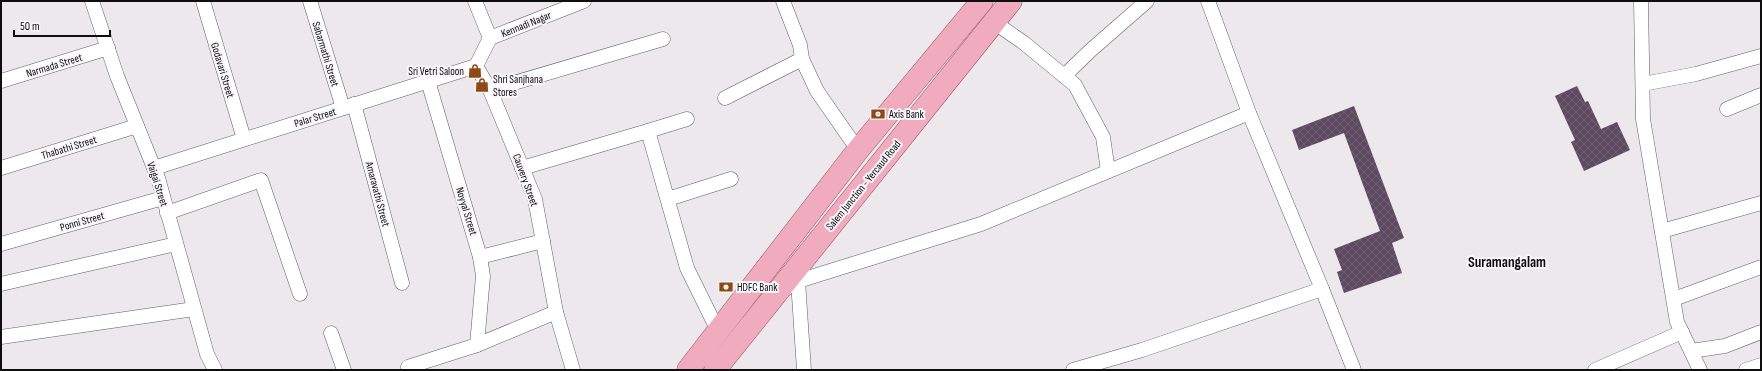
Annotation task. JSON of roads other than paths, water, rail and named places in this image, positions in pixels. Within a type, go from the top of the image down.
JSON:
[{"type":"main road","points":[[688,370],[858,150],[982,1]]},
{"type":"main road","name":"Salem Junction - Yercaud Road","points":[[715,370],[775,293],[995,23],[1011,1]]},
{"type":"main road","points":[[761,275],[775,293]]},
{"type":"street","name":"Vaigai Street","points":[[92,1],[116,76],[154,168],[207,354],[215,370]]},
{"type":"street","name":"Godavari Street","points":[[203,1],[244,139]]},
{"type":"street","points":[[475,1],[490,38],[476,66]]},
{"type":"street","name":"Kennadi Nagar","points":[[490,38],[584,1]]},
{"type":"street","points":[[783,1],[800,45],[802,59],[817,91],[858,150]]},
{"type":"street","points":[[1064,76],[1091,50],[1148,1]]},
{"type":"street","points":[[1208,1],[1249,113],[1354,370]]},
{"type":"street","points":[[1641,1],[1644,119],[1678,322],[1700,370]]},
{"type":"street","name":"Sabarmathi Street","points":[[313,2],[349,106]]},
{"type":"street","points":[[995,23],[1024,43],[1075,85],[1103,137],[1108,171]]},
{"type":"street","points":[[490,90],[663,39]]},
{"type":"street","name":"Narmada Street","points":[[1,81],[108,48]]},
{"type":"street","points":[[1643,84],[1696,74],[1761,56]]},
{"type":"street","points":[[725,98],[802,59]]},
{"type":"street","name":"Palar Street","points":[[154,168],[476,66]]},
{"type":"street","name":"Cauvery Street","points":[[476,66],[490,90],[535,199],[556,312],[573,370]]},
{"type":"street","name":"Noyyal Street","points":[[428,81],[480,257],[483,276],[477,345]]},
{"type":"street","points":[[1727,109],[1761,95]]},
{"type":"street","name":"Amaravathi Street","points":[[349,106],[402,283]]},
{"type":"street","points":[[775,293],[798,281],[981,224],[1249,113]]},
{"type":"street","points":[[522,168],[687,119]]},
{"type":"street","name":"Thabathi Street","points":[[1,168],[137,126]]},
{"type":"street","points":[[648,131],[687,268],[718,331]]},
{"type":"street","points":[[167,213],[261,180],[300,294]]},
{"type":"street","points":[[668,199],[731,180]]},
{"type":"street","name":"Ponni Street","points":[[1,244],[163,198]]},
{"type":"street","points":[[1662,231],[1761,202]]},
{"type":"street","points":[[480,257],[543,242]]},
{"type":"street","points":[[1,284],[176,244]]},
{"type":"street","points":[[1674,299],[1761,267]]},
{"type":"street","points":[[798,281],[804,370]]},
{"type":"street","points":[[1073,370],[1142,350],[1322,289]]},
{"type":"street","points":[[1,337],[194,310]]},
{"type":"street","points":[[408,370],[408,367],[477,345],[556,312]]},
{"type":"street","points":[[1595,370],[1682,332]]},
{"type":"street","points":[[1691,351],[1725,346],[1761,332]]},
{"type":"street","points":[[331,333],[344,370]]},
{"type":"street","points":[[1746,370],[1761,365]]},
{"type":"place","name":"Sri Vetri Saloon","points":[[475,71]]},
{"type":"place","name":"Shri Sanjhana Stores","points":[[482,85]]},
{"type":"place","name":"Axis Bank","points":[[878,114]]},
{"type":"place","name":"HDFC Bank","points":[[726,287]]},
{"type":"district","name":"Suramangalam","points":[[1507,262]]}]
